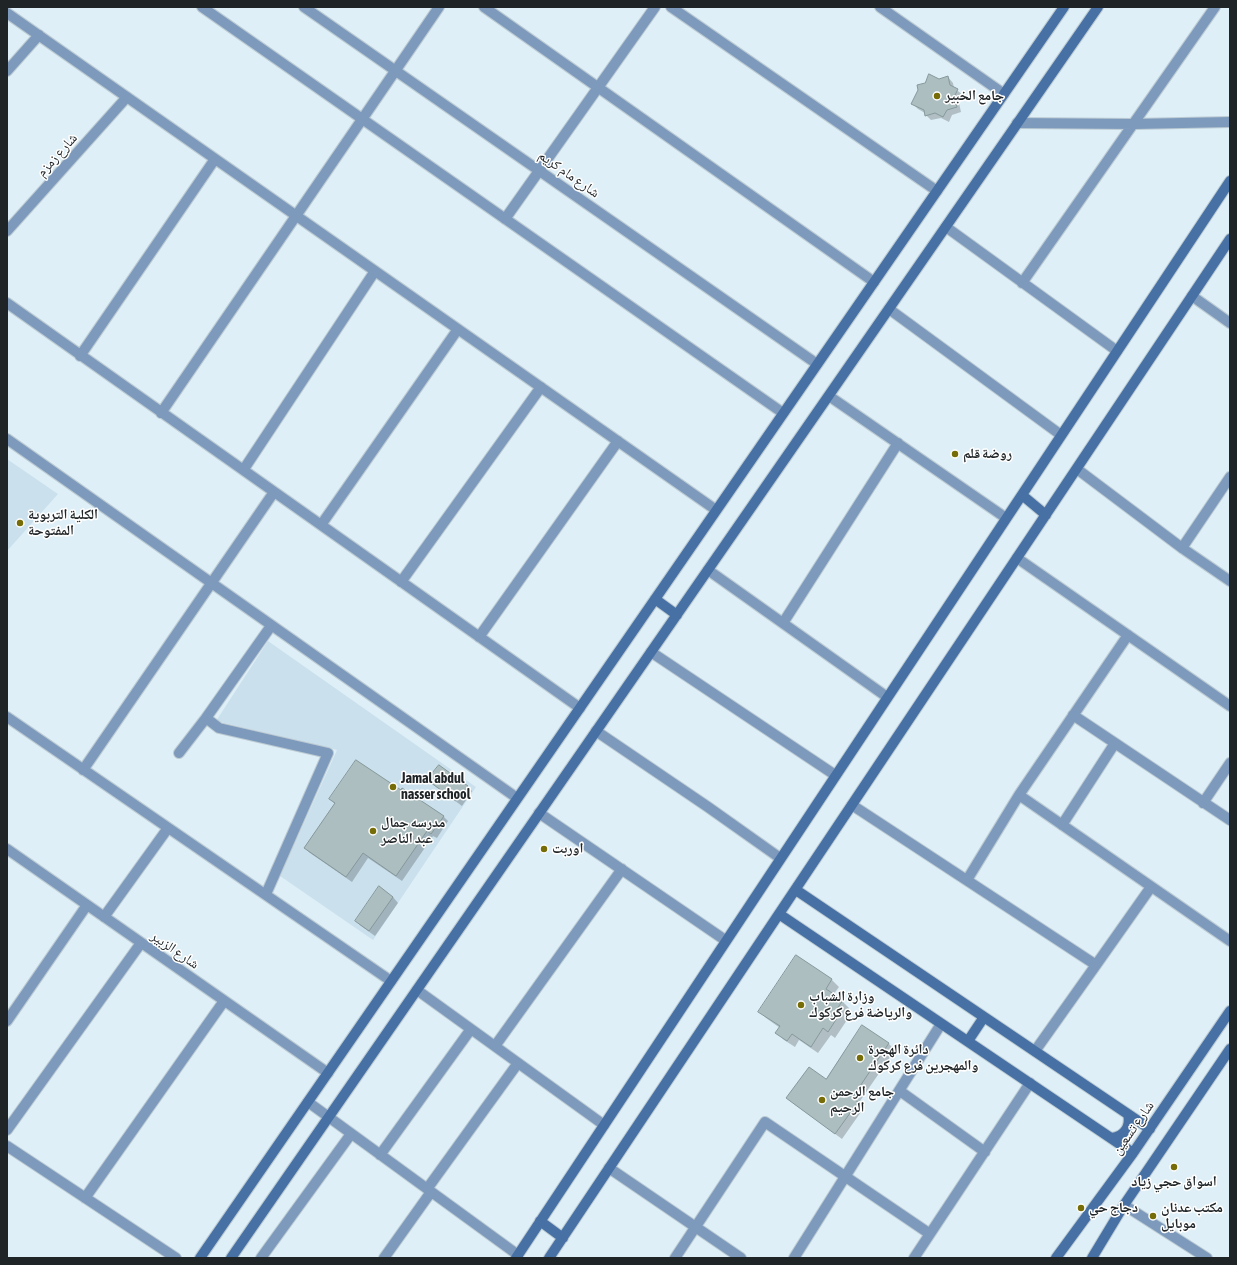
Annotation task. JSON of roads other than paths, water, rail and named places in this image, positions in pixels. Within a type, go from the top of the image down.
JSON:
[{"type":"street","name":"شارع مام كريم","points":[[304,7],[817,364]]},
{"type":"street","points":[[161,413],[439,7]]},
{"type":"street","points":[[484,7],[874,282]]},
{"type":"street","points":[[505,219],[655,7]]},
{"type":"street","points":[[671,7],[937,191]]},
{"type":"street","points":[[880,7],[1004,94]]},
{"type":"street","points":[[231,1258],[1098,7]]},
{"type":"street","points":[[1022,283],[1215,7]]},
{"type":"street","points":[[200,1258],[1004,94],[1060,8]]},
{"type":"street","points":[[208,9],[362,119],[783,413]]},
{"type":"street","points":[[7,13],[716,510]]},
{"type":"street","points":[[7,71],[39,35]]},
{"type":"street","name":"شارع زمزم","points":[[7,231],[127,97]]},
{"type":"street","points":[[1017,123],[1134,124],[1230,122]]},
{"type":"street","points":[[80,356],[215,158]]},
{"type":"street","points":[[308,1102],[517,1257],[725,940],[1230,181]]},
{"type":"street","points":[[946,227],[1117,351]]},
{"type":"street","points":[[549,1258],[1230,240]]},
{"type":"street","points":[[244,469],[375,271]]},
{"type":"street","points":[[1192,296],[1230,323]]},
{"type":"street","points":[[7,303],[161,413],[244,469],[274,492],[580,708]]},
{"type":"street","points":[[889,309],[1061,435]]},
{"type":"street","points":[[321,525],[458,329]]},
{"type":"street","points":[[401,582],[541,388]]},
{"type":"street","points":[[829,396],[1006,518]]},
{"type":"street","points":[[7,439],[517,798]]},
{"type":"street","points":[[479,637],[618,441]]},
{"type":"street","points":[[783,623],[898,443]]},
{"type":"street","points":[[1077,469],[1182,548],[1230,581]]},
{"type":"street","points":[[1182,548],[1230,477]]},
{"type":"street","points":[[83,770],[274,492]]},
{"type":"street","points":[[1022,495],[1046,515]]},
{"type":"street","points":[[1018,558],[1230,706]]},
{"type":"street","points":[[708,570],[887,697]]},
{"type":"street","points":[[655,600],[677,615]]},
{"type":"street","points":[[179,753],[206,718],[271,626]]},
{"type":"street","points":[[967,880],[1019,795],[1128,635]]},
{"type":"street","points":[[651,652],[762,728],[835,775]]},
{"type":"street","points":[[1073,715],[1230,820]]},
{"type":"street","points":[[7,717],[391,981]]},
{"type":"street","points":[[206,718],[219,728],[328,753],[266,894]]},
{"type":"street","points":[[596,731],[780,858]]},
{"type":"street","points":[[1062,825],[1115,743]]},
{"type":"street","points":[[1203,802],[1230,763]]},
{"type":"street","points":[[1019,795],[1230,941]]},
{"type":"street","points":[[852,805],[1096,965]]},
{"type":"street","points":[[539,813],[725,940]]},
{"type":"street","points":[[104,917],[168,828]]},
{"type":"street","name":"شارع الزبير","points":[[7,849],[328,1073]]},
{"type":"street","points":[[495,1046],[622,869]]},
{"type":"street","points":[[1035,1051],[1151,887]]},
{"type":"street","points":[[796,890],[1150,1129]]},
{"type":"street","points":[[7,1021],[87,905]]},
{"type":"street","points":[[779,914],[1133,1153]]},
{"type":"street","points":[[7,1130],[141,943]]},
{"type":"street","points":[[417,990],[604,1125]]},
{"type":"street","points":[[85,1198],[224,1001]]},
{"type":"street","name":"شارع تسعين","points":[[1056,1258],[1150,1129],[1230,1011]]},
{"type":"street","points":[[968,1041],[984,1017]]},
{"type":"street","points":[[794,1258],[941,1024]]},
{"type":"street","points":[[380,1155],[471,1029]]},
{"type":"street","points":[[1092,1258],[1124,1205],[1230,1049]]},
{"type":"street","points":[[384,1258],[518,1063]]},
{"type":"street","points":[[914,1258],[1030,1083]]},
{"type":"street","points":[[900,1090],[985,1152]]},
{"type":"street","points":[[1112,1138],[1122,1134],[1126,1130],[1129,1119],[1128,1114]]},
{"type":"street","points":[[675,1258],[765,1122],[930,1234]]},
{"type":"street","points":[[261,1258],[351,1134]]},
{"type":"street","points":[[7,1146],[176,1258]]},
{"type":"street","points":[[609,1168],[741,1258]]},
{"type":"street","points":[[1124,1205],[1207,1258]]},
{"type":"street","points":[[540,1221],[563,1238]]},
{"type":"place","name":"جامع الخبير","points":[[937,96]]},
{"type":"place","name":"روضة قلم","points":[[955,454]]},
{"type":"place","name":"الكلية التربوية المفتوحة","points":[[20,523]]},
{"type":"place","name":"Jamal abdul nasser school","points":[[393,787]]},
{"type":"place","name":"مدرسه جمال عبد الناصر","points":[[373,831]]},
{"type":"place","name":"اوربت","points":[[544,849]]},
{"type":"place","name":"وزارة الشباب والرياضة فرع كركوك","points":[[801,1005]]},
{"type":"place","name":"دائرة الهجرة والمهجرين فرع كركوك","points":[[860,1058]]},
{"type":"place","name":"جامع الرحمن الرحيم","points":[[822,1100]]},
{"type":"place","name":"اسواق حجي زياد","points":[[1174,1167]]},
{"type":"place","name":"دجاج حي","points":[[1081,1208]]},
{"type":"place","name":"مكتب عدنان موبايل","points":[[1153,1216]]}]
